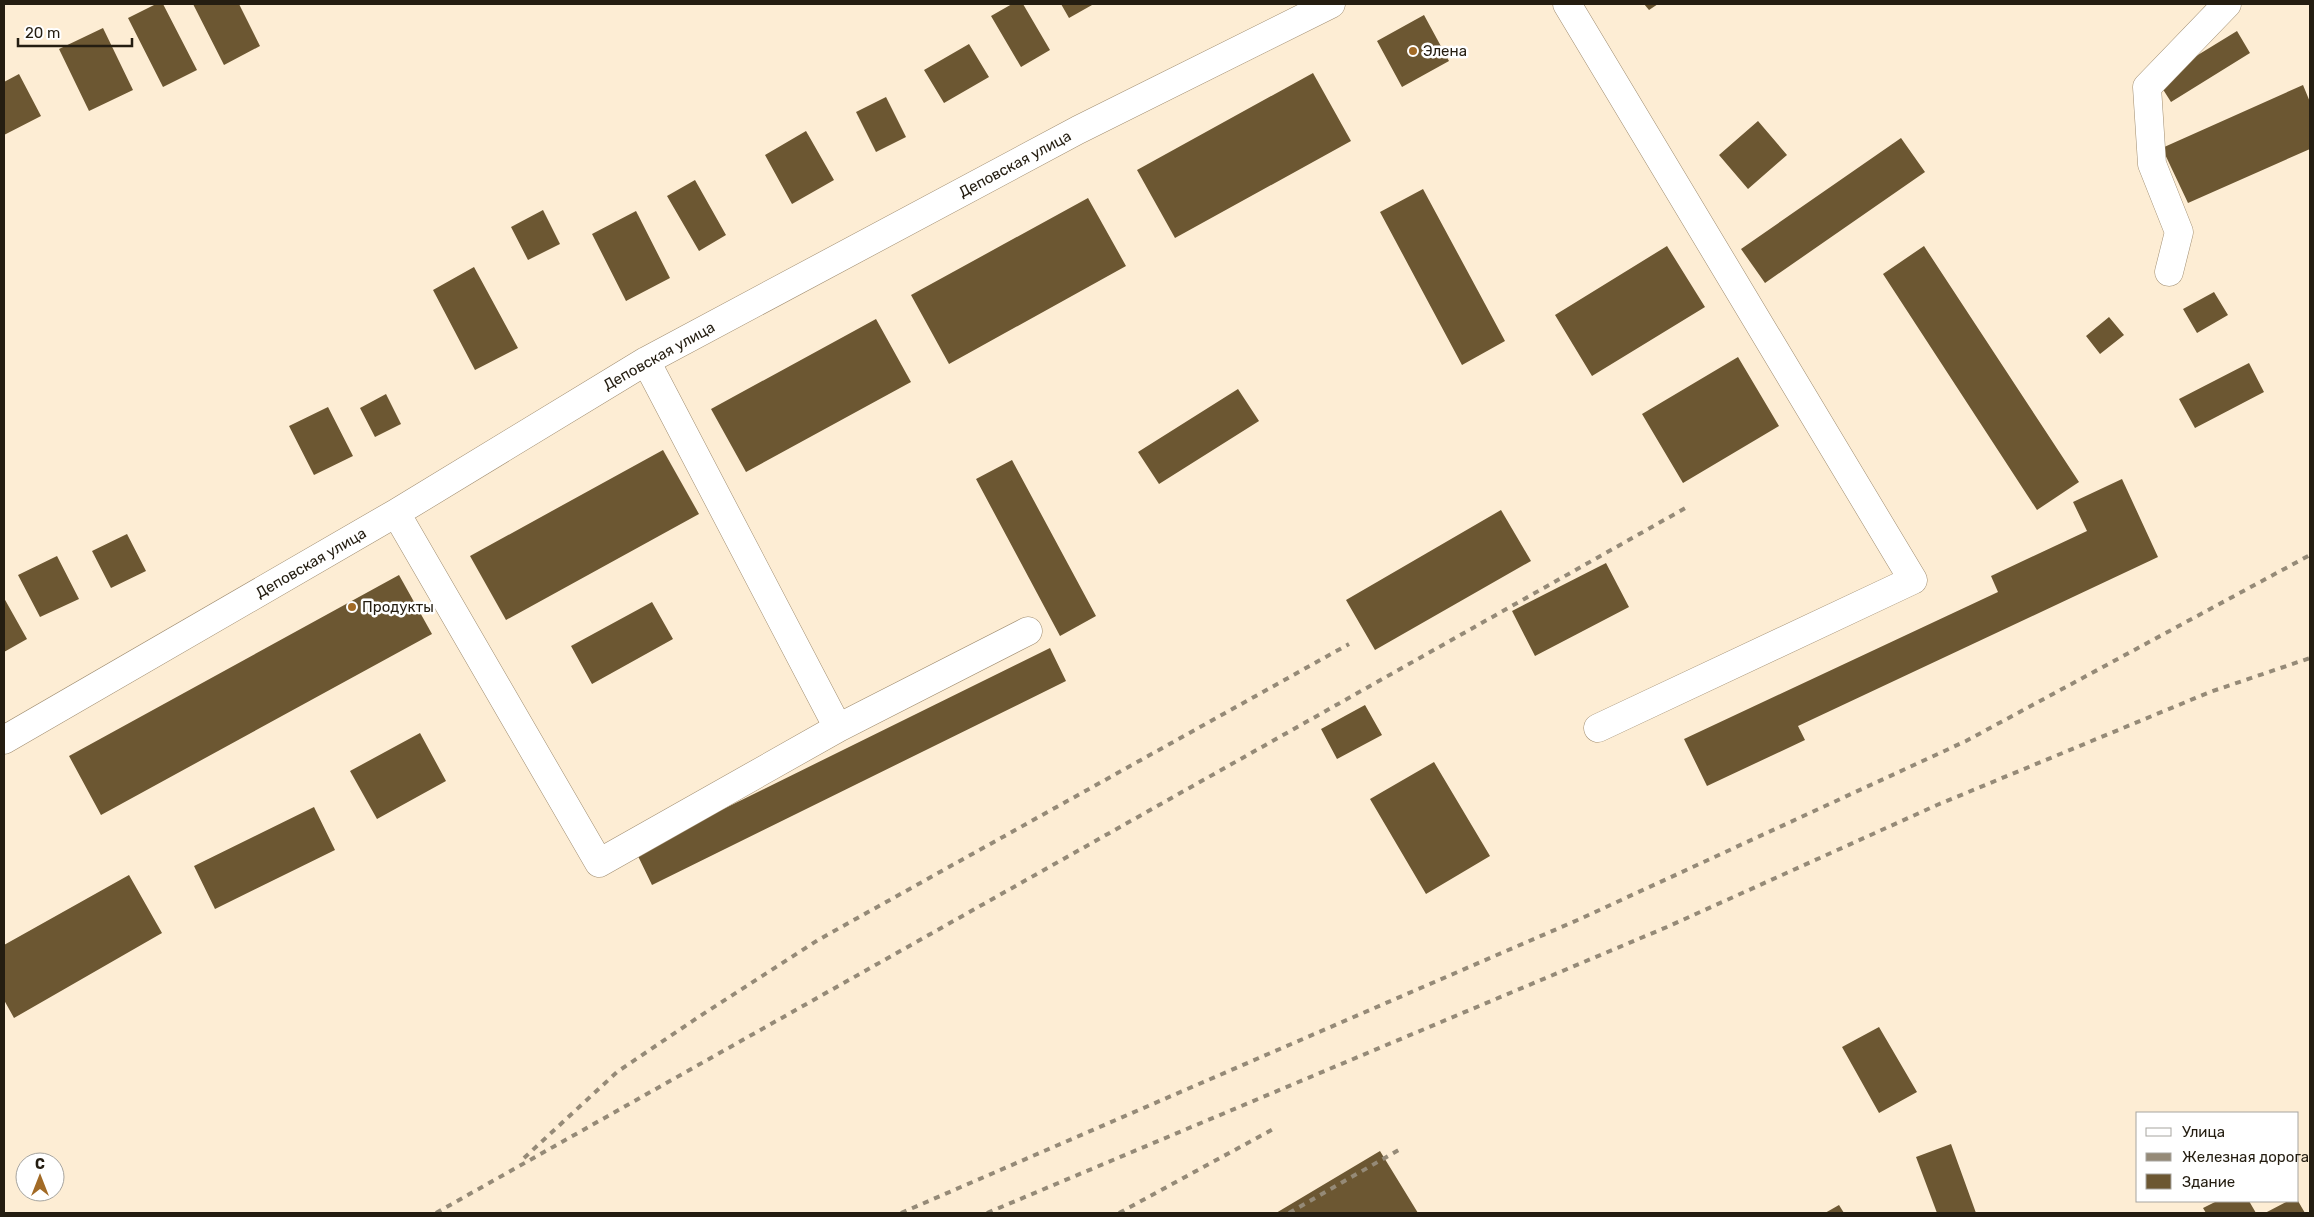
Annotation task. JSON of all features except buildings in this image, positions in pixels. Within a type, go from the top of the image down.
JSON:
[{"type":"street","name":"Деповская улица","points":[[4,740],[396,513],[646,362],[1078,130],[1332,4]]},
{"type":"street","points":[[1567,4],[1913,580],[1598,728]]},
{"type":"street","points":[[2169,272],[2179,232],[2152,164],[2147,87],[2227,4]]},
{"type":"street","points":[[646,362],[838,728]]},
{"type":"street","points":[[396,513],[599,863],[838,728],[1028,631]]},
{"type":"railway","points":[[436,1213],[1689,506]]},
{"type":"railway","points":[[901,1213],[1580,919],[1966,741],[2310,555]]},
{"type":"railway","points":[[524,1158],[617,1072],[818,940],[1349,644]]},
{"type":"railway","points":[[987,1213],[1667,927],[1937,805],[2210,692],[2310,658]]},
{"type":"railway","points":[[1119,1213],[1277,1127]]},
{"type":"railway","points":[[1289,1213],[1402,1148]]},
{"type":"place","name":"Элена","points":[[1413,51]]},
{"type":"place","name":"Продукты","points":[[352,607]]}]
